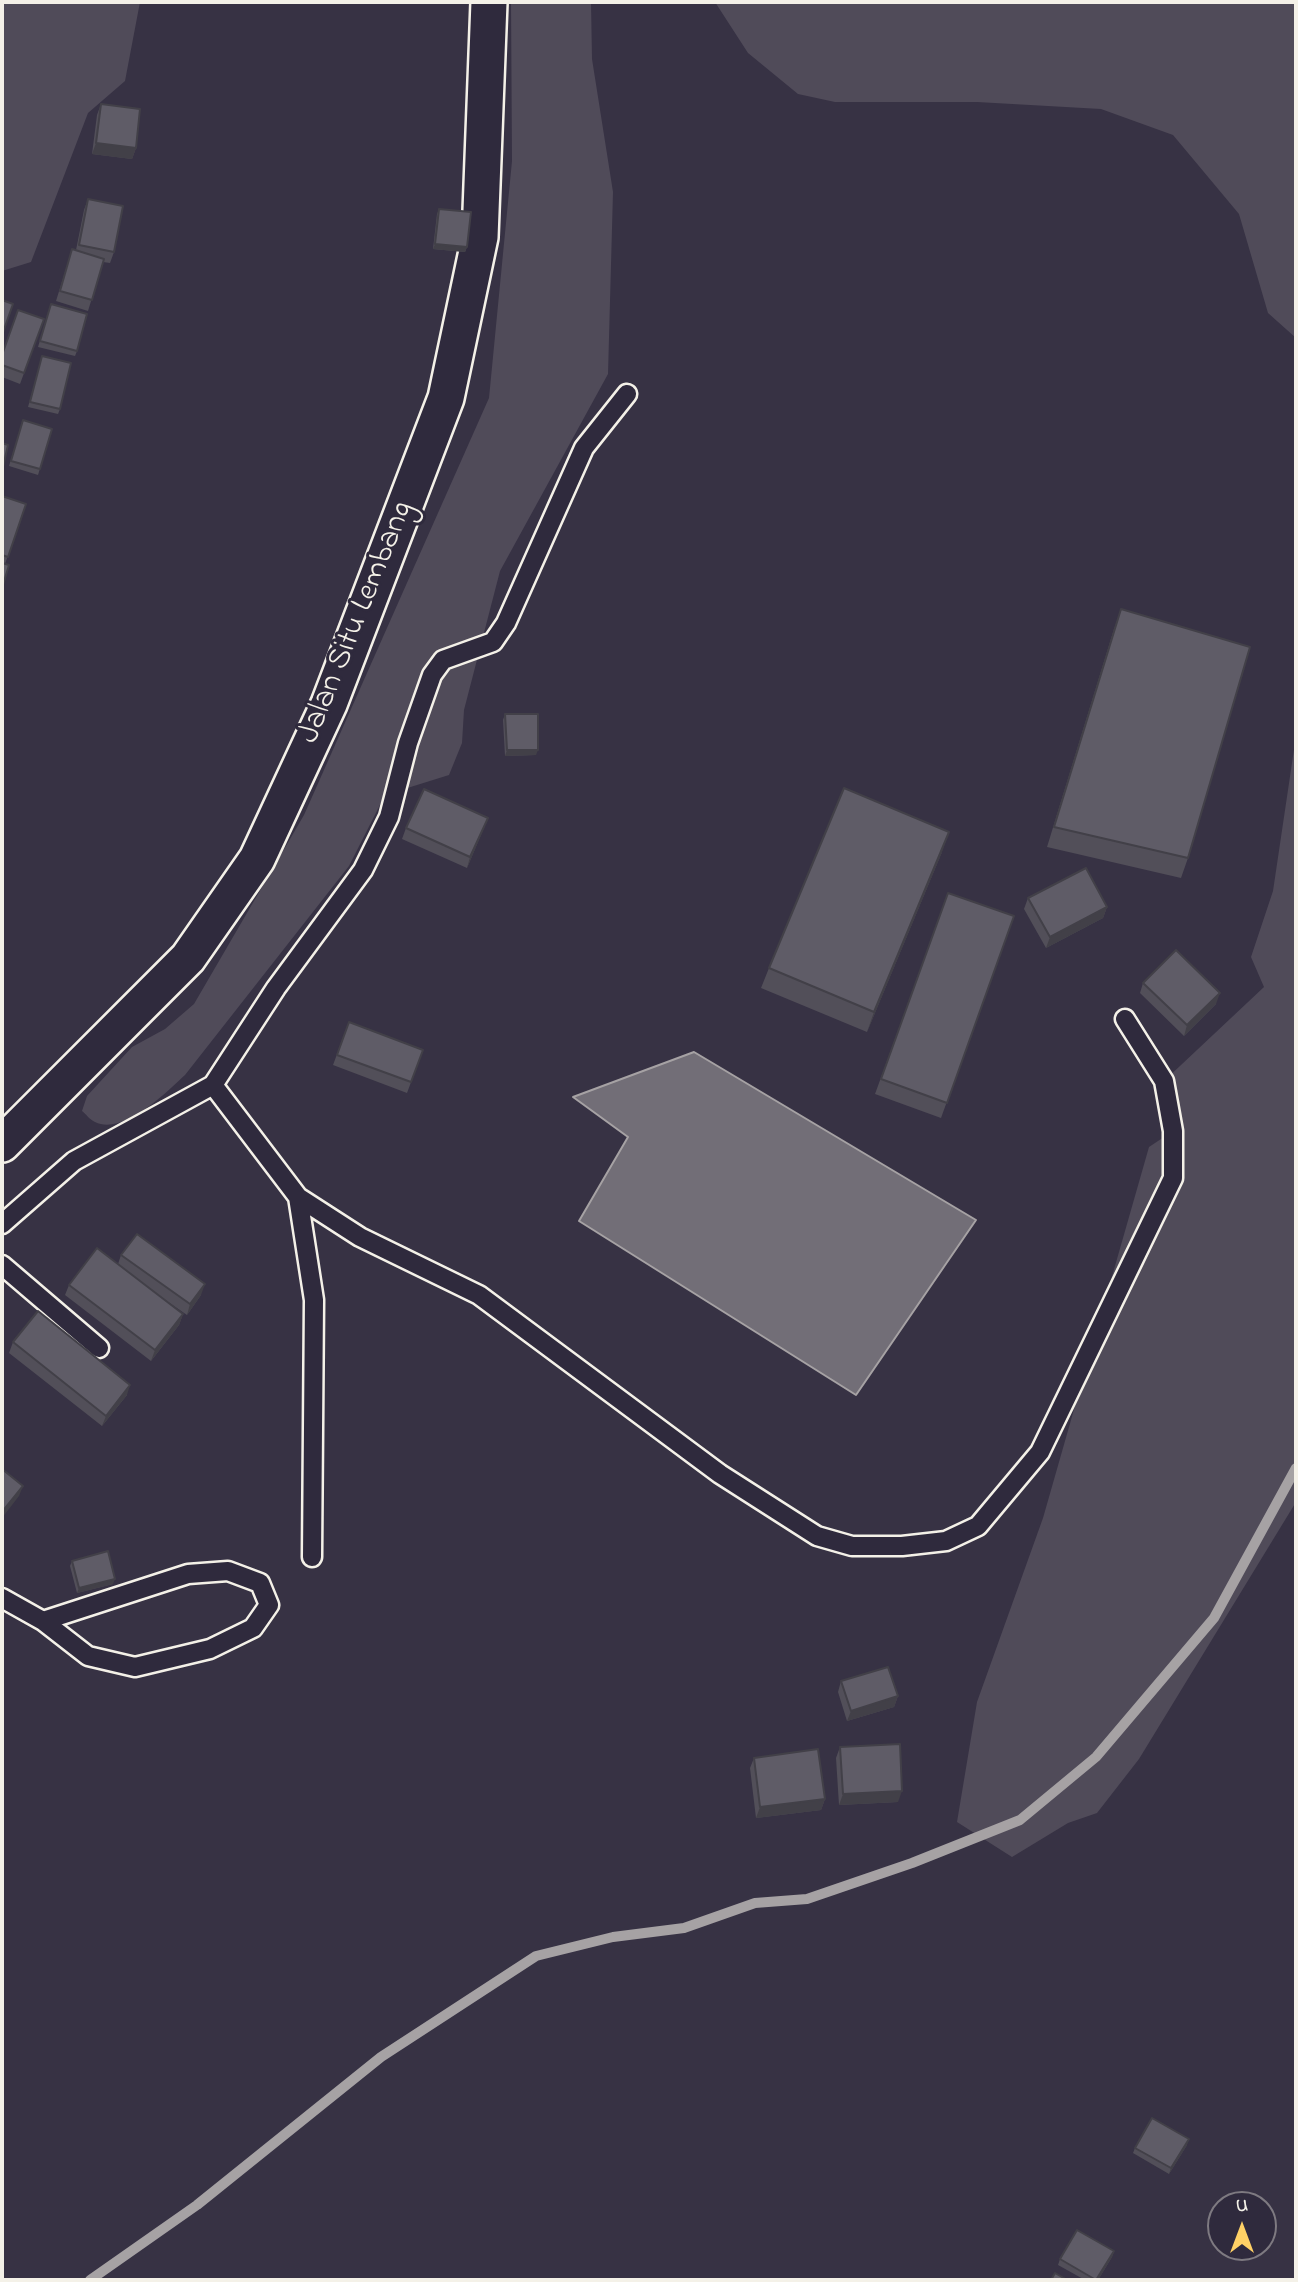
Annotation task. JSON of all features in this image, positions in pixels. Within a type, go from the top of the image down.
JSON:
[{"type":"street","name":"Jalan Situ Lembang","points":[[2,1144],[188,958],[257,859],[329,704],[446,398],[480,237],[489,2]]},
{"type":"lane","points":[[2,1224],[74,1161],[213,1085],[276,988],[363,870],[389,817],[408,743],[432,675],[443,660],[493,642],[506,623],[584,448],[627,394]]},
{"type":"lane","points":[[213,1085],[298,1197],[360,1237],[479,1295],[720,1474],[817,1536],[852,1546],[902,1546],[946,1541],[978,1526],[1040,1452],[1173,1178],[1174,1131],[1164,1081],[1125,1019]]},
{"type":"lane","points":[[298,1197],[314,1300],[312,1557]]},
{"type":"lane","points":[[2,1265],[99,1348]]},
{"type":"lane","points":[[2,1598],[43,1621],[88,1656],[135,1667],[210,1649],[253,1628],[269,1605],[260,1583],[228,1571],[188,1574],[43,1621]]},
{"type":"shaded area","points":[[2,2],[140,2],[125,81],[88,113],[31,262],[2,271]]},
{"type":"shaded area","points":[[511,2],[591,2],[592,59],[613,192],[608,374],[500,571],[464,710],[462,743],[449,775],[385,795],[349,866],[185,1075],[130,1118],[106,1125],[95,1122],[82,1111],[87,1096],[132,1047],[165,1029],[194,1004],[304,815],[489,398],[512,161]]},
{"type":"shaded area","points":[[715,2],[1296,2],[1296,338],[1268,313],[1239,214],[1173,135],[1101,109],[977,102],[835,102],[798,94],[748,53]]},
{"type":"shaded area","points":[[1296,736],[1296,1502],[1139,1759],[1097,1813],[1068,1823],[1012,1857],[957,1822],[977,1702],[1043,1518],[1149,1147],[1173,1131],[1164,1081],[1264,987],[1251,957],[1273,891]]},
{"type":"shaded area","points":[[694,1052],[976,1220],[856,1395],[579,1221],[628,1137],[573,1097]]},
{"type":"building","points":[[101,104],[140,109],[136,148],[96,143]]},
{"type":"building","points":[[88,199],[123,206],[114,252],[79,245]]},
{"type":"building","points":[[439,209],[471,212],[467,247],[435,244]]},
{"type":"building","points":[[72,249],[104,259],[92,300],[60,291]]},
{"type":"building","points":[[2,300],[13,304],[2,335]]},
{"type":"building","points":[[51,304],[87,314],[77,351],[40,341]]},
{"type":"building","points":[[18,310],[44,319],[24,373],[2,365],[2,355]]},
{"type":"building","points":[[42,356],[71,363],[60,409],[30,402]]},
{"type":"building","points":[[23,420],[52,429],[40,469],[11,461]]},
{"type":"building","points":[[2,443],[8,445],[2,471]]},
{"type":"building","points":[[2,496],[26,504],[8,557],[2,555]]},
{"type":"building","points":[[2,563],[9,565],[2,588]]},
{"type":"building","points":[[1121,609],[1250,647],[1188,858],[1054,827]]},
{"type":"building","points":[[505,714],[538,714],[538,750],[507,750]]},
{"type":"building","points":[[844,788],[949,832],[874,1012],[769,968]]},
{"type":"building","points":[[424,789],[488,818],[470,857],[406,828]]},
{"type":"building","points":[[1086,868],[1107,907],[1050,937],[1028,898]]},
{"type":"building","points":[[948,893],[1014,916],[947,1103],[881,1079]]},
{"type":"building","points":[[1176,950],[1220,993],[1187,1025],[1143,983]]},
{"type":"building","points":[[349,1022],[423,1050],[411,1082],[337,1055]]},
{"type":"building","points":[[137,1234],[205,1284],[190,1304],[121,1255]]},
{"type":"building","points":[[97,1248],[183,1314],[155,1350],[69,1285]]},
{"type":"building","points":[[38,1311],[130,1385],[106,1416],[13,1342]]},
{"type":"building","points":[[2,1469],[23,1486],[2,1512]]},
{"type":"building","points":[[108,1551],[115,1579],[79,1588],[72,1561]]},
{"type":"building","points":[[888,1667],[898,1696],[851,1711],[841,1681]]},
{"type":"building","points":[[900,1744],[902,1791],[843,1794],[840,1747]]},
{"type":"building","points":[[818,1749],[825,1799],[760,1807],[754,1758]]},
{"type":"building","points":[[1152,2118],[1189,2139],[1171,2168],[1135,2148]]},
{"type":"building","points":[[1077,2230],[1114,2251],[1096,2280],[1060,2259]]},
{"type":"building","points":[[1055,2273],[1067,2280],[1051,2280]]},
{"type":"waterway","points":[[90,2280],[197,2205],[381,2057],[536,1956],[613,1937],[684,1928],[755,1903],[807,1899],[912,1863],[1020,1820],[1096,1757],[1214,1618],[1296,1468]]}]
